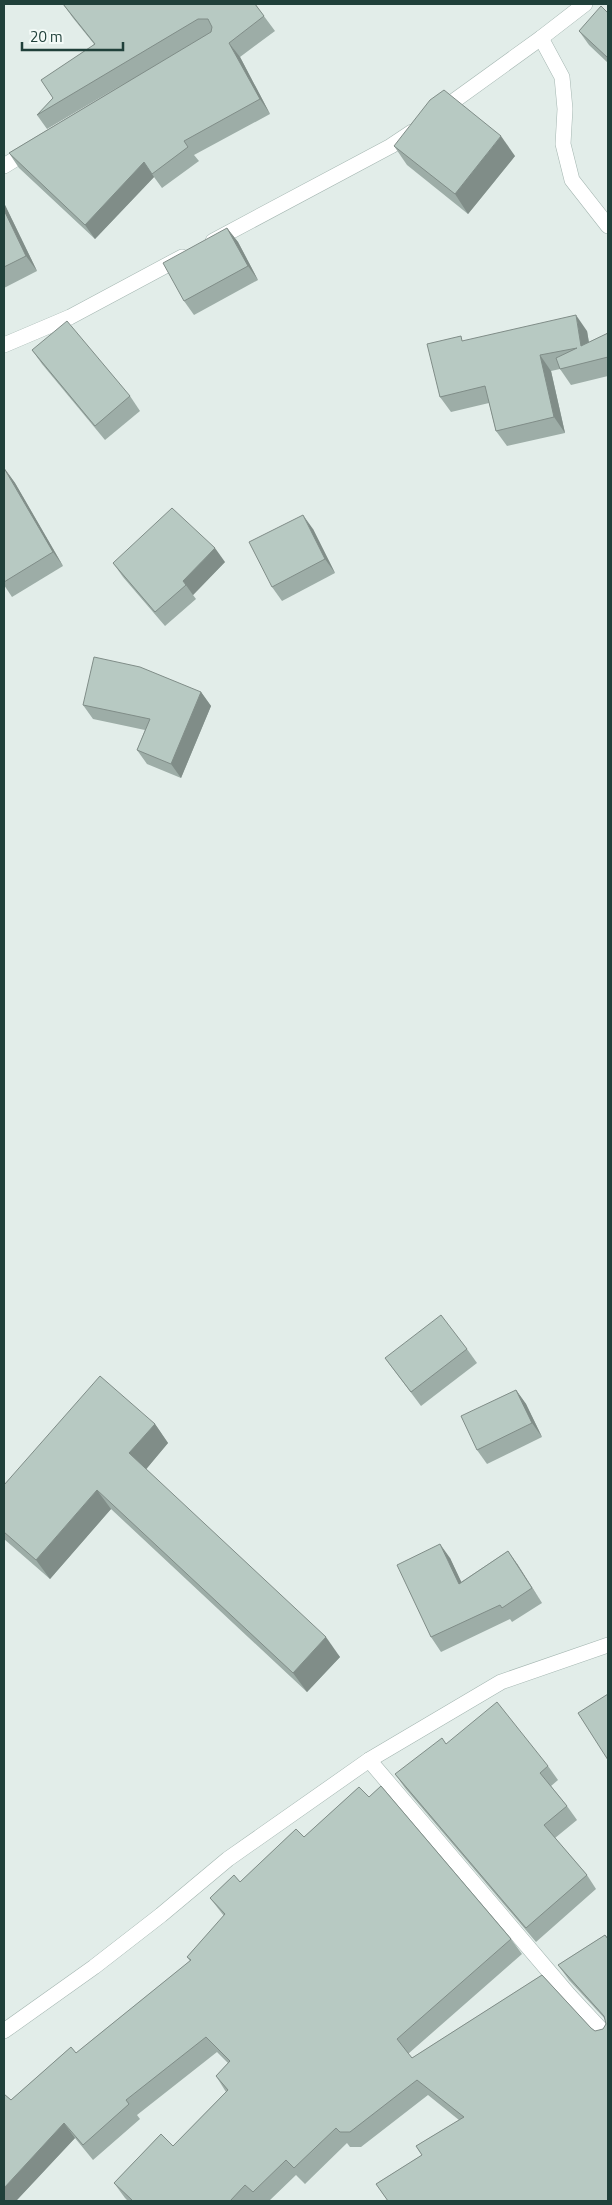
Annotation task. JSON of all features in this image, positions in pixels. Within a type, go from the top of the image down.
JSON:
[{"type":"street","points":[[4,346],[70,317],[391,146],[585,4]]},
{"type":"street","points":[[541,38],[562,77],[565,108],[563,144],[572,180],[608,226]]},
{"type":"street","points":[[4,166],[46,141]]},
{"type":"street","points":[[4,2031],[94,1968],[161,1916],[228,1859],[369,1760],[501,1682],[608,1645]]},
{"type":"street","points":[[369,1760],[569,1995],[608,2037]]},
{"type":"building","points":[[63,4],[255,4],[264,16],[229,43],[260,99],[184,141],[188,147],[152,174],[144,162],[85,225],[9,153],[211,32],[212,27],[208,19],[198,19],[37,115],[53,98],[41,80],[95,44]]},
{"type":"building","points":[[601,6],[608,13],[608,58],[579,31]]},
{"type":"building","points":[[444,90],[501,136],[455,194],[394,146],[430,100]]},
{"type":"building","points":[[4,210],[26,256],[4,267]]},
{"type":"building","points":[[227,228],[248,266],[184,301],[163,263]]},
{"type":"building","points":[[576,315],[581,346],[608,333],[608,357],[560,369],[556,358],[577,348],[540,355],[554,417],[496,431],[485,386],[440,397],[427,344],[461,336],[462,341]]},
{"type":"building","points":[[67,321],[130,396],[95,426],[32,350]]},
{"type":"building","points":[[4,468],[53,552],[4,582]]},
{"type":"building","points":[[172,508],[215,548],[183,581],[186,585],[155,612],[113,563]]},
{"type":"building","points":[[303,515],[325,559],[272,587],[249,542]]},
{"type":"building","points":[[94,657],[140,667],[201,692],[171,764],[137,750],[150,719],[83,705]]},
{"type":"building","points":[[441,1315],[467,1349],[411,1392],[385,1358]]},
{"type":"building","points":[[100,1376],[155,1424],[129,1453],[326,1637],[293,1673],[97,1490],[36,1560],[4,1532],[4,1485]]},
{"type":"building","points":[[516,1390],[532,1423],[477,1450],[461,1416]]},
{"type":"building","points":[[440,1544],[459,1584],[508,1551],[532,1588],[502,1608],[500,1605],[431,1637],[397,1565]]},
{"type":"building","points":[[608,1694],[608,1760],[578,1713]]},
{"type":"building","points":[[497,1702],[548,1766],[540,1773],[567,1806],[544,1825],[587,1875],[526,1928],[395,1774],[442,1738],[446,1744]]},
{"type":"building","points":[[381,1786],[511,1939],[397,2039],[412,2058],[542,1975],[591,2028],[595,2031],[603,2029],[606,2024],[604,2016],[558,1965],[605,1935],[608,1939],[608,2201],[388,2201],[376,2184],[422,2155],[416,2146],[464,2117],[417,2080],[350,2132],[340,2132],[336,2128],[294,2168],[286,2160],[253,2192],[245,2185],[230,2201],[133,2201],[114,2183],[161,2134],[173,2146],[228,2090],[216,2076],[230,2061],[206,2037],[126,2100],[129,2104],[83,2145],[64,2123],[4,2188],[4,2094],[11,2100],[71,2047],[76,2053],[191,1960],[187,1957],[225,1914],[210,1898],[234,1875],[240,1882],[296,1829],[304,1837],[359,1787],[369,1797]]}]
